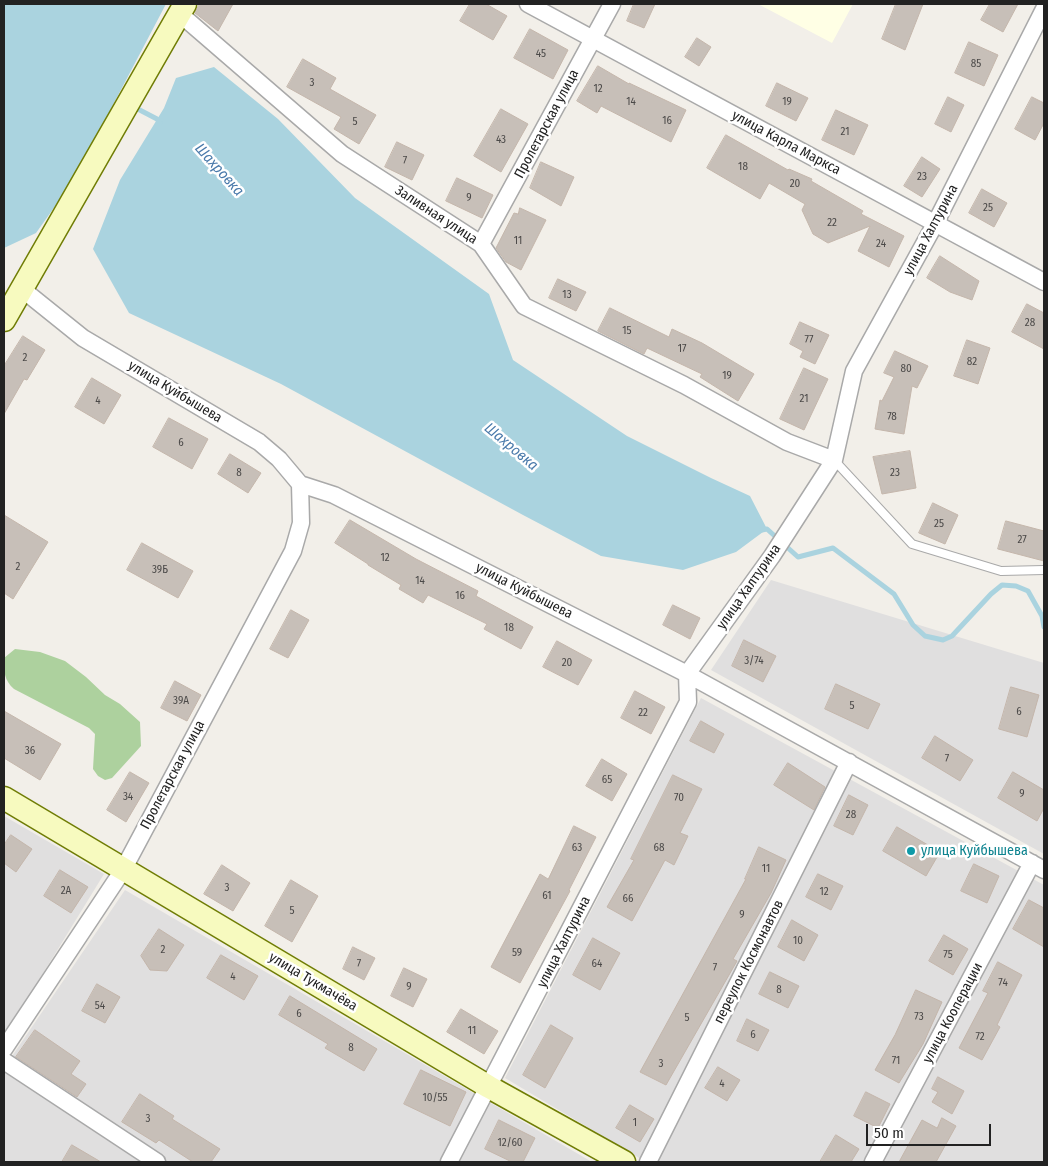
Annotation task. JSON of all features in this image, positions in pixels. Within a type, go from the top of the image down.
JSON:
[{"type":"street","name":"улица Карла Маркса","points":[[528,4],[1044,282]]},
{"type":"street","name":"Пролетарская улица","points":[[482,244],[612,4]]},
{"type":"street","points":[[4,320],[182,9]]},
{"type":"street","name":"Заливная улица","points":[[182,9],[342,154],[482,244],[524,306],[684,385],[787,442],[834,460]]},
{"type":"street","name":"улица Халтурина","points":[[449,1162],[688,702],[688,674],[772,556],[834,460],[854,372],[935,224],[1044,9]]},
{"type":"street","name":"улица Куйбышева","points":[[22,289],[83,338],[259,442],[279,459],[300,484],[334,496],[688,674],[1038,866]]},
{"type":"street","name":"Пролетарская улица","points":[[4,1048],[123,870],[293,551],[301,523],[300,484]]},
{"type":"street","name":"переулок Космонавтов","points":[[648,1162],[849,762]]},
{"type":"street","name":"улица Тукмачёва","points":[[4,798],[489,1087],[624,1162]]},
{"type":"street","name":"улица Кооперации","points":[[874,1162],[1038,866]]},
{"type":"street","points":[[4,1061],[157,1162]]},
{"type":"lane","points":[[834,460],[912,544],[1001,571],[1044,570]]},
{"type":"shaded area","points":[[758,4],[853,4],[832,43]]},
{"type":"shaded area","points":[[771,580],[1044,663],[1044,854],[711,670]]},
{"type":"shaded area","points":[[701,698],[1044,885],[1044,1162],[646,1162],[505,1078]]},
{"type":"shaded area","points":[[4,816],[104,874],[4,1037]]},
{"type":"shaded area","points":[[125,890],[592,1162],[4,1162],[4,1068]]},
{"type":"green space","points":[[15,649],[40,652],[65,661],[140,722],[141,746],[112,778],[105,780],[98,776],[93,769],[95,734],[89,728],[11,686],[5,675],[4,658]]},
{"type":"water","points":[[4,4],[166,4],[73,181],[36,233],[4,248]]},
{"type":"water","points":[[214,67],[278,119],[355,198],[489,294],[513,360],[627,436],[750,496],[767,529],[736,552],[683,570],[601,556],[281,384],[129,313],[93,249],[120,180],[164,108],[176,78]]},
{"type":"building","points":[[200,4],[233,4],[218,31],[195,13]]},
{"type":"building","points":[[470,4],[486,4],[507,16],[493,40],[460,21]]},
{"type":"building","points":[[634,4],[655,4],[644,28],[627,21]]},
{"type":"building","points":[[896,4],[923,4],[905,50],[882,39]]},
{"type":"building","points":[[990,4],[1018,4],[1003,32],[981,20]]},
{"type":"building","points":[[530,29],[568,50],[553,79],[514,58]]},
{"type":"building","points":[[697,38],[711,47],[699,66],[685,57]]},
{"type":"building","points":[[969,42],[998,55],[984,86],[955,73]]},
{"type":"building","points":[[303,59],[336,78],[330,89],[376,115],[359,144],[334,129],[341,117],[287,87]]},
{"type":"building","points":[[598,66],[629,84],[686,110],[671,142],[601,106],[597,113],[577,101]]},
{"type":"building","points":[[777,83],[808,98],[796,121],[766,106]]},
{"type":"building","points":[[948,97],[964,105],[951,132],[935,124]]},
{"type":"building","points":[[1032,97],[1044,103],[1044,123],[1035,140],[1015,129]]},
{"type":"building","points":[[501,109],[528,124],[501,172],[474,156]]},
{"type":"building","points":[[836,110],[868,125],[854,155],[822,140]]},
{"type":"building","points":[[726,135],[788,170],[812,179],[811,181],[863,211],[861,214],[904,236],[889,267],[858,251],[870,226],[828,243],[813,234],[802,210],[805,204],[769,183],[760,199],[707,168]]},
{"type":"building","points":[[397,142],[424,155],[412,180],[385,167]]},
{"type":"building","points":[[922,157],[940,169],[922,197],[904,186]]},
{"type":"building","points":[[541,162],[574,177],[561,206],[530,188]]},
{"type":"building","points":[[457,178],[493,195],[482,218],[446,201]]},
{"type":"building","points":[[982,189],[1007,203],[994,227],[969,213]]},
{"type":"building","points":[[520,208],[546,220],[521,270],[506,262],[496,248],[514,213],[518,214]]},
{"type":"building","points":[[940,256],[979,281],[972,300],[950,292],[927,278]]},
{"type":"building","points":[[558,279],[586,292],[576,311],[549,298]]},
{"type":"building","points":[[1027,304],[1044,313],[1044,349],[1012,332]]},
{"type":"building","points":[[610,308],[669,337],[672,329],[702,343],[754,374],[738,401],[700,377],[702,374],[647,348],[644,354],[598,331]]},
{"type":"building","points":[[800,322],[829,335],[815,364],[800,357],[803,351],[790,344]]},
{"type":"building","points":[[23,336],[45,350],[27,380],[24,379],[4,414],[4,366]]},
{"type":"building","points":[[967,340],[990,348],[978,384],[954,376]]},
{"type":"building","points":[[895,351],[928,366],[917,388],[912,386],[904,434],[875,429],[880,400],[882,401],[894,377],[884,373]]},
{"type":"building","points":[[804,368],[828,379],[804,430],[780,419]]},
{"type":"building","points":[[92,378],[121,395],[104,424],[75,407]]},
{"type":"building","points":[[169,418],[208,439],[192,469],[153,447]]},
{"type":"building","points":[[910,451],[916,488],[882,494],[873,457]]},
{"type":"building","points":[[230,454],[261,473],[248,493],[218,474]]},
{"type":"building","points":[[933,503],[958,515],[945,544],[919,533]]},
{"type":"building","points":[[4,515],[48,542],[13,599],[4,593]]},
{"type":"building","points":[[350,520],[416,559],[478,591],[476,596],[533,627],[521,649],[484,629],[487,624],[428,595],[423,603],[399,589],[401,585],[335,543]]},
{"type":"building","points":[[1006,521],[1044,531],[1044,561],[998,549]]},
{"type":"building","points":[[142,543],[193,571],[178,598],[127,570]]},
{"type":"building","points":[[673,605],[700,618],[690,639],[663,625]]},
{"type":"building","points":[[291,610],[309,620],[288,658],[270,649]]},
{"type":"building","points":[[744,640],[776,656],[763,682],[732,666]]},
{"type":"building","points":[[557,641],[592,660],[578,685],[543,667]]},
{"type":"building","points":[[175,681],[201,695],[187,721],[161,708]]},
{"type":"building","points":[[836,684],[880,704],[868,729],[825,709]]},
{"type":"building","points":[[1011,687],[1039,695],[1027,737],[999,729]]},
{"type":"building","points":[[635,691],[665,707],[651,734],[621,718]]},
{"type":"building","points":[[4,711],[61,744],[40,780],[4,758]]},
{"type":"building","points":[[701,721],[724,734],[714,753],[690,741]]},
{"type":"building","points":[[935,736],[973,760],[960,781],[922,758]]},
{"type":"building","points":[[602,759],[627,774],[612,801],[586,786]]},
{"type":"building","points":[[788,763],[825,787],[814,810],[774,785]]},
{"type":"building","points":[[130,772],[149,783],[126,822],[107,810]]},
{"type":"building","points":[[1013,772],[1044,790],[1044,808],[1037,821],[998,798]]},
{"type":"building","points":[[673,775],[702,789],[680,833],[688,836],[674,865],[665,860],[632,921],[607,907],[634,860],[631,859]]},
{"type":"building","points":[[849,795],[868,805],[853,835],[834,826]]},
{"type":"building","points":[[574,826],[596,837],[570,891],[520,983],[491,967],[540,874],[548,879]]},
{"type":"building","name":"улица Куйбышева","points":[[897,827],[940,852],[926,876],[883,851]]},
{"type":"building","points":[[11,835],[32,849],[16,872],[4,863],[4,845]]},
{"type":"building","points":[[759,847],[786,860],[771,893],[733,959],[737,961],[666,1085],[640,1072],[746,879]]},
{"type":"building","points":[[974,864],[999,876],[987,903],[961,891]]},
{"type":"building","points":[[222,865],[250,883],[233,911],[204,894]]},
{"type":"building","points":[[60,870],[88,887],[71,913],[44,896]]},
{"type":"building","points":[[818,874],[843,886],[831,910],[806,897]]},
{"type":"building","points":[[291,880],[318,896],[292,942],[265,926]]},
{"type":"building","points":[[1029,900],[1044,908],[1044,947],[1013,929]]},
{"type":"building","points":[[792,920],[818,935],[804,961],[778,947]]},
{"type":"building","points":[[159,929],[184,945],[167,971],[150,970],[141,956]]},
{"type":"building","points":[[944,935],[968,949],[953,975],[929,961]]},
{"type":"building","points":[[593,938],[620,953],[600,990],[573,975]]},
{"type":"building","points":[[353,947],[375,958],[364,980],[343,969]]},
{"type":"building","points":[[221,955],[258,976],[244,1000],[207,978]]},
{"type":"building","points":[[998,962],[1022,975],[997,1025],[1000,1027],[982,1060],[959,1048],[988,993],[983,991]]},
{"type":"building","points":[[404,968],[427,979],[413,1007],[391,996]]},
{"type":"building","points":[[770,972],[799,986],[788,1008],[759,994]]},
{"type":"building","points":[[97,984],[120,997],[105,1023],[82,1011]]},
{"type":"building","points":[[916,990],[942,1002],[923,1044],[899,1083],[875,1070],[895,1035]]},
{"type":"building","points":[[290,996],[377,1049],[364,1071],[325,1048],[328,1044],[279,1015]]},
{"type":"building","points":[[461,1009],[498,1031],[484,1054],[447,1032]]},
{"type":"building","points":[[747,1019],[769,1030],[758,1051],[737,1041]]},
{"type":"building","points":[[551,1025],[573,1038],[545,1088],[523,1075]]},
{"type":"building","points":[[35,1030],[80,1061],[71,1074],[86,1084],[77,1097],[16,1057]]},
{"type":"building","points":[[718,1067],[740,1080],[727,1101],[705,1088]]},
{"type":"building","points":[[421,1070],[466,1092],[450,1126],[404,1104]]},
{"type":"building","points":[[938,1077],[964,1091],[952,1114],[932,1102],[938,1092],[932,1089]]},
{"type":"building","points":[[866,1092],[890,1104],[878,1128],[854,1116]]},
{"type":"building","points":[[140,1094],[174,1116],[172,1119],[220,1149],[211,1162],[193,1162],[159,1140],[156,1143],[122,1122]]},
{"type":"building","points":[[630,1105],[654,1119],[640,1142],[616,1128]]},
{"type":"building","points":[[942,1118],[956,1126],[936,1162],[899,1162],[922,1120],[937,1128]]},
{"type":"building","points":[[499,1120],[535,1138],[523,1162],[512,1162],[485,1149]]},
{"type":"building","points":[[836,1135],[859,1149],[851,1162],[820,1162]]},
{"type":"building","points":[[72,1145],[101,1162],[62,1162]]},
{"type":"waterway","name":"Шахровка","points":[[134,107],[157,119],[160,123]]},
{"type":"waterway","name":"Шахровка","points":[[762,530],[767,529],[798,557],[833,548],[894,594],[913,625],[925,636],[943,640],[952,636],[991,594],[1002,585],[1016,586],[1028,591],[1042,616],[1044,627]]},
{"type":"place","name":"улица Куйбышева","points":[[911,851]]}]
